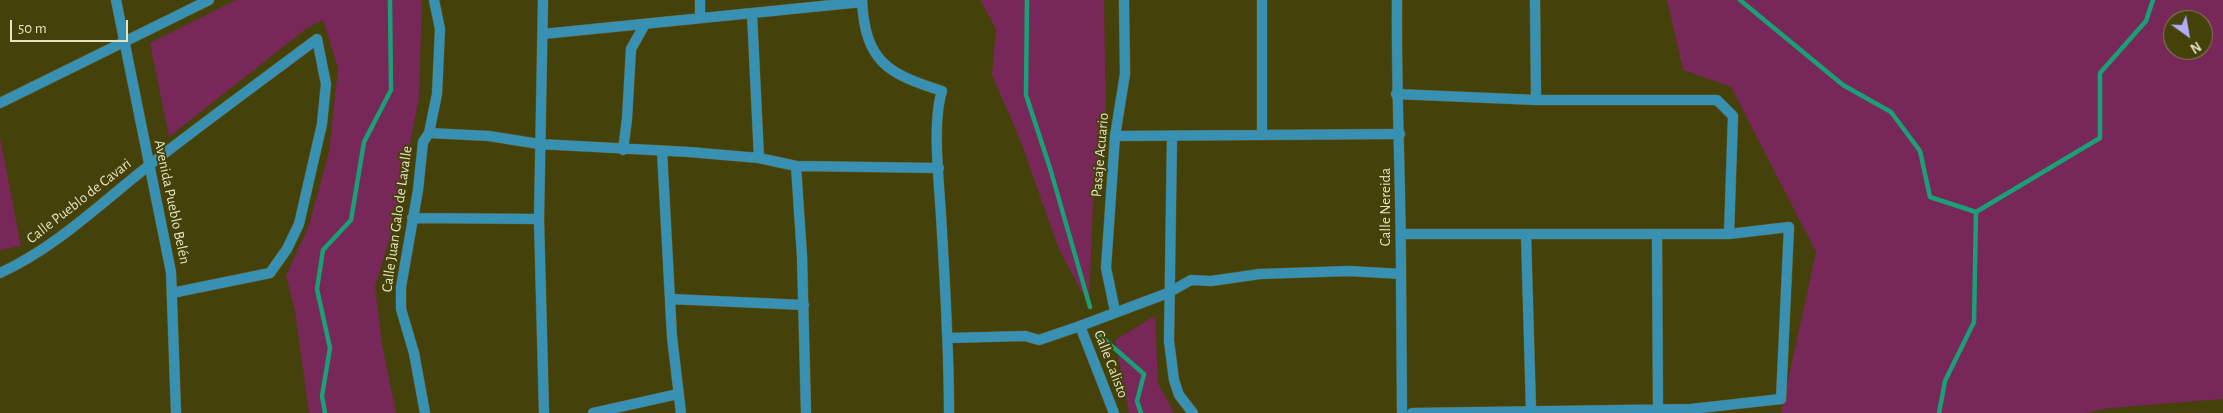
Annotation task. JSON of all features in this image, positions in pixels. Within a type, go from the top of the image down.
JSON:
[{"type":"street","name":"Avenida Pueblo Belén","points":[[116,0],[171,272],[176,413]]},
{"type":"street","points":[[0,103],[209,0]]},
{"type":"street","name":"Calle Juan Galo de Lavalle","points":[[425,413],[414,352],[401,309],[401,287],[423,142],[430,133],[437,94],[440,29],[434,0]]},
{"type":"street","points":[[543,0],[538,219],[544,413]]},
{"type":"street","points":[[700,0],[700,18]]},
{"type":"street","name":"Pasaje Acuario","points":[[1116,311],[1106,268],[1115,136],[1125,74],[1124,0]]},
{"type":"street","points":[[1262,0],[1262,135]]},
{"type":"street","name":"Calle Nereida","points":[[1397,0],[1396,94],[1400,134],[1402,413]]},
{"type":"street","points":[[1535,0],[1536,100]]},
{"type":"street","points":[[543,34],[862,1],[871,46],[880,59],[904,78],[942,91],[938,103],[939,168],[948,338],[949,413]]},
{"type":"street","points":[[752,13],[759,158]]},
{"type":"street","points":[[623,150],[627,119],[631,49],[645,24]]},
{"type":"street","name":"Calle Pueblo de Cavari","points":[[0,273],[24,262],[46,248],[149,166],[317,39],[326,84],[322,124],[299,224],[287,249],[270,273],[172,293]]},
{"type":"street","points":[[1396,94],[1536,100],[1717,100],[1733,116],[1729,234]]},
{"type":"street","points":[[430,133],[489,136],[539,144],[759,158],[796,166],[939,168]]},
{"type":"street","points":[[1115,136],[1400,134]]},
{"type":"street","points":[[1172,136],[1168,292],[1169,341],[1174,380],[1179,395],[1193,413]]},
{"type":"street","points":[[662,151],[670,299],[681,413]]},
{"type":"street","points":[[796,166],[804,305],[806,413]]},
{"type":"street","points":[[412,218],[538,219]]},
{"type":"street","points":[[1401,234],[1729,234],[1789,227],[1781,399],[1691,411],[1658,409],[1412,413]]},
{"type":"street","points":[[1526,234],[1531,410]]},
{"type":"street","points":[[1657,234],[1658,409]]},
{"type":"street","points":[[948,338],[1025,336],[1039,340],[1168,292],[1191,280],[1212,281],[1260,274],[1370,271],[1401,274]]},
{"type":"street","points":[[670,299],[804,305]]},
{"type":"street","name":"Calle Calisto","points":[[1080,326],[1114,413]]},
{"type":"street","points":[[593,413],[678,394]]},
{"type":"shaded area","points":[[236,0],[422,0],[419,98],[395,222],[375,286],[382,344],[396,413],[309,413],[295,311],[286,276],[309,225],[329,152],[338,68],[323,20],[307,28],[169,137],[150,43]]},
{"type":"shaded area","points":[[980,0],[1104,0],[1106,130],[1094,177],[1089,306],[1058,247],[1019,137],[992,75],[996,29]]},
{"type":"shaded area","points":[[1667,0],[2223,0],[2223,399],[2110,408],[2086,413],[1781,413],[1816,252],[1731,87],[1683,70]]},
{"type":"shaded area","points":[[0,138],[21,246],[0,250]]},
{"type":"shaded area","points":[[1155,316],[1158,383],[1174,413],[1129,413],[1115,340]]},
{"type":"waterway","points":[[325,413],[322,396],[330,348],[317,289],[323,250],[351,220],[364,142],[391,90],[390,0]]},
{"type":"waterway","points":[[1027,0],[1026,95],[1050,168],[1090,307]]},
{"type":"waterway","points":[[1740,0],[1843,85],[1891,112],[1920,151],[1930,197],[1976,212]]},
{"type":"waterway","points":[[1939,413],[1945,381],[1974,322],[1976,212],[2100,138],[2100,73],[2146,21],[2153,0]]},
{"type":"waterway","points":[[1098,334],[1144,374],[1137,401],[1141,413]]}]
